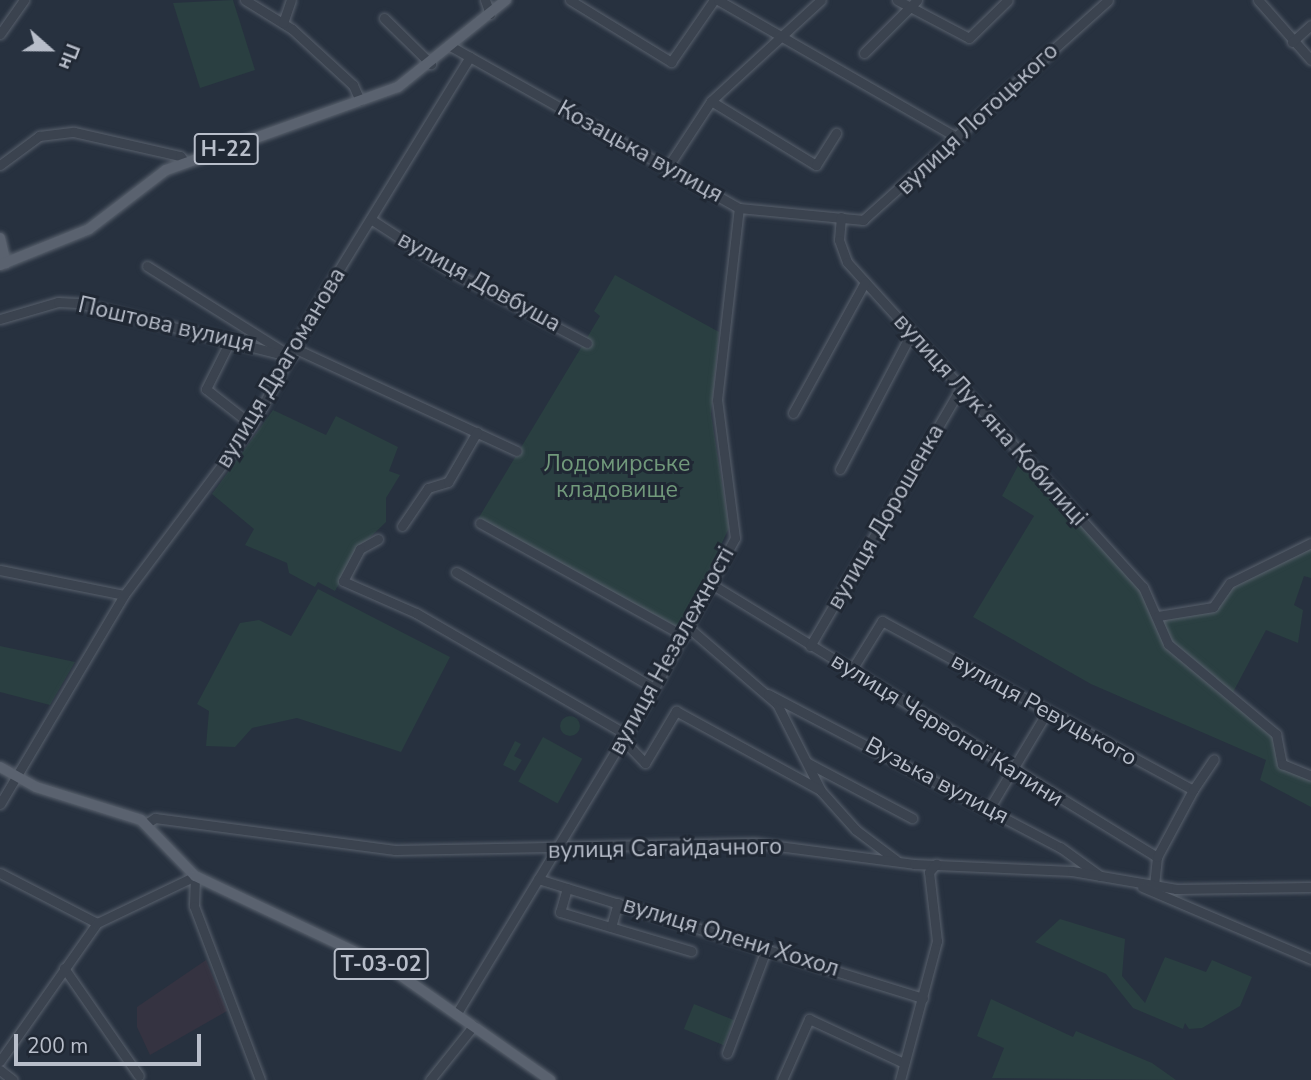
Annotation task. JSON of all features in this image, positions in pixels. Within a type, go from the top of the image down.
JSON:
[{"type":"main road","name":"Н-22","points":[[3,264],[89,229],[148,181],[185,162],[398,87],[431,64],[506,0]]},
{"type":"main road","points":[[0,238],[3,264]]},
{"type":"main road","name":"Т-03-02","points":[[0,767],[17,778],[146,824],[195,876],[393,970],[550,1080]]},
{"type":"street","points":[[245,0],[284,23],[353,85],[360,101]]},
{"type":"street","points":[[284,23],[291,0]]},
{"type":"street","points":[[485,0],[490,14]]},
{"type":"street","points":[[570,0],[671,62],[716,0],[778,38],[958,138]]},
{"type":"street","points":[[667,168],[711,101],[821,0]]},
{"type":"street","points":[[897,0],[969,38],[1008,0]]},
{"type":"street","points":[[864,53],[917,0]]},
{"type":"street","name":"вулиця Лотоцького","points":[[841,217],[863,220],[877,213],[1108,0]]},
{"type":"street","points":[[1258,0],[1311,60]]},
{"type":"street","points":[[0,34],[21,1]]},
{"type":"street","points":[[384,18],[431,64]]},
{"type":"street","points":[[1293,42],[1311,24]]},
{"type":"street","name":"Козацька вулиця","points":[[452,47],[740,208],[841,217]]},
{"type":"street","name":"вулиця Драгоманова","points":[[0,804],[124,595],[253,425],[293,353],[470,57]]},
{"type":"street","points":[[711,101],[816,165],[836,133]]},
{"type":"street","points":[[0,165],[39,136],[74,132],[185,162]]},
{"type":"street","name":"вулиця Незалежності","points":[[457,1013],[654,688],[713,585],[735,538],[717,400],[740,208]]},
{"type":"street","name":"вулиця Лукʼяна Кобилиці","points":[[841,217],[841,250],[864,282],[1133,575],[1177,654],[1276,734],[1282,764],[1311,776]]},
{"type":"street","name":"вулиця Довбуша","points":[[372,220],[449,270],[587,342]]},
{"type":"street","points":[[147,266],[293,353],[517,451]]},
{"type":"street","points":[[793,413],[864,282]]},
{"type":"street","name":"Поштова вулиця","points":[[0,318],[58,302],[79,303],[293,353]]},
{"type":"street","points":[[841,470],[911,334]]},
{"type":"street","points":[[231,340],[206,389],[253,425]]},
{"type":"street","name":"вулиця Дорошенка","points":[[810,646],[961,388]]},
{"type":"street","points":[[401,526],[428,488],[448,482],[477,432]]},
{"type":"street","points":[[480,523],[686,632],[768,694],[821,790],[856,830],[898,861]]},
{"type":"street","points":[[378,539],[360,549],[343,581],[416,613],[624,737],[645,764],[677,711],[821,790]]},
{"type":"street","points":[[1158,616],[1213,607],[1230,583],[1311,543]]},
{"type":"street","points":[[0,570],[124,595]]},
{"type":"street","points":[[456,572],[654,688]]},
{"type":"street","name":"вулиця Червоної Калини","points":[[713,585],[1157,857]]},
{"type":"street","name":"вулиця Ревуцького","points":[[851,670],[882,621],[1192,790]]},
{"type":"street","name":"Вузька вулиця","points":[[768,694],[1078,857],[1100,877]]},
{"type":"street","points":[[989,809],[1010,769],[1047,712]]},
{"type":"street","points":[[1154,886],[1157,857],[1192,790],[1214,759]]},
{"type":"street","points":[[808,763],[912,818]]},
{"type":"street","name":"вулиця Сагайдачного","points":[[146,824],[163,819],[396,850],[556,850],[755,843],[914,863],[1100,877],[1176,889],[1311,886]]},
{"type":"street","points":[[914,863],[931,883]]},
{"type":"street","points":[[900,1080],[937,941],[931,883],[936,864]]},
{"type":"street","points":[[0,886],[0,873],[97,923]]},
{"type":"street","points":[[0,1061],[97,923],[195,876],[194,905],[260,1080]]},
{"type":"street","name":"вулиця Олени Хохол","points":[[538,879],[767,947],[923,998]]},
{"type":"street","points":[[1134,883],[1311,960]]},
{"type":"street","points":[[567,888],[561,912],[691,951]]},
{"type":"street","points":[[1169,900],[1176,889]]},
{"type":"street","points":[[611,927],[618,903]]},
{"type":"street","points":[[727,1053],[767,947]]},
{"type":"street","points":[[64,968],[139,1076]]},
{"type":"street","points":[[782,1080],[809,1019],[904,1063]]},
{"type":"street","points":[[430,1080],[474,1025]]},
{"type":"street","points":[[0,1070],[13,1080]]},
{"type":"shaded area","points":[[206,960],[227,1011],[150,1055],[137,1027],[137,1007]]},
{"type":"green space","points":[[233,0],[255,70],[200,88],[173,3]]},
{"type":"green space","name":"Лодомирське кладовище","points":[[615,275],[719,332],[711,414],[729,528],[681,629],[478,519],[600,316],[594,311]]},
{"type":"green space","points":[[273,410],[326,435],[336,416],[398,447],[389,471],[400,475],[386,498],[386,522],[359,548],[335,591],[318,582],[315,587],[289,573],[287,563],[245,545],[254,529],[212,494]]},
{"type":"green space","points":[[1020,462],[1107,549],[1161,616],[1202,612],[1231,584],[1311,546],[1311,578],[1304,576],[1294,605],[1303,610],[1298,643],[1266,630],[1230,698],[1274,735],[1280,765],[1311,778],[1311,807],[1260,780],[1266,760],[1091,684],[973,617],[1034,516],[1002,496]]},
{"type":"green space","points":[[318,589],[450,657],[401,752],[297,718],[252,728],[235,747],[206,746],[209,711],[197,704],[240,623],[259,620],[291,636]]},
{"type":"green space","points":[[0,646],[75,662],[50,705],[0,692]]},
{"type":"green space","points":[[566,716],[574,716],[580,726],[574,736],[566,736],[560,730],[560,722]]},
{"type":"green space","points":[[543,737],[582,759],[558,803],[518,782]]},
{"type":"green space","points":[[515,741],[521,744],[514,756],[522,760],[515,771],[503,765]]},
{"type":"green space","points":[[1060,919],[1125,939],[1122,976],[1145,1003],[1165,957],[1206,972],[1212,960],[1252,977],[1240,1006],[1202,1028],[1189,1029],[1185,1023],[1183,1029],[1133,1008],[1106,974],[1035,942]]},
{"type":"green space","points":[[991,999],[1073,1037],[1076,1031],[1152,1063],[1176,1080],[992,1078],[1004,1048],[977,1036]]},
{"type":"green space","points":[[694,1004],[734,1020],[724,1045],[684,1029]]}]
